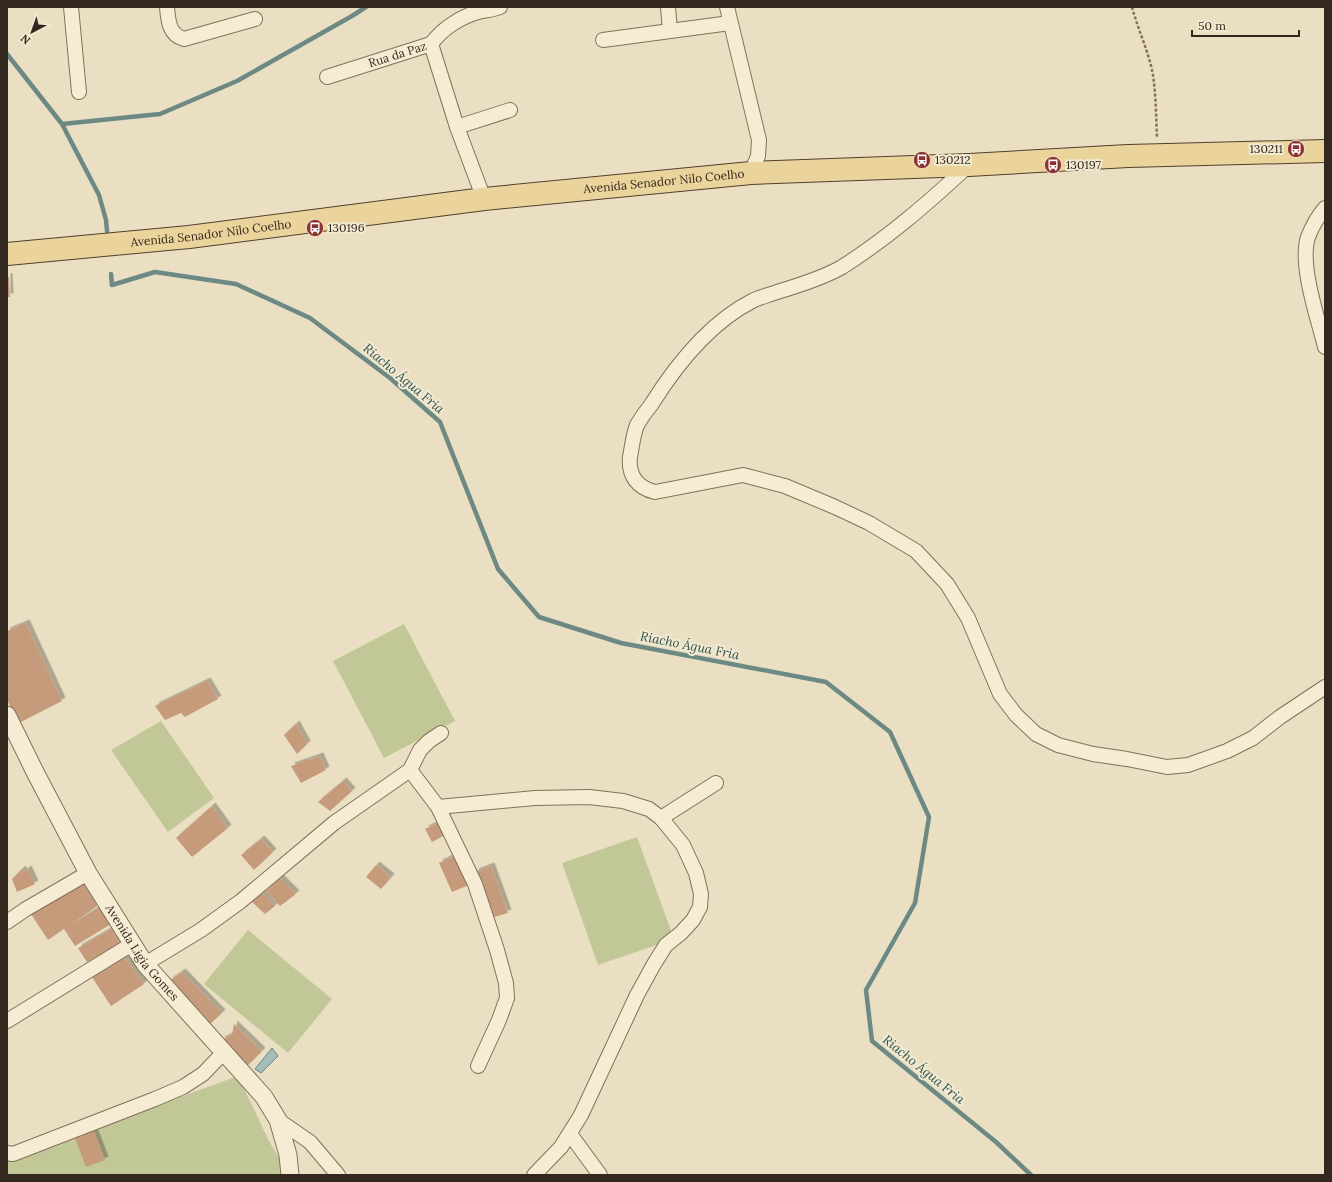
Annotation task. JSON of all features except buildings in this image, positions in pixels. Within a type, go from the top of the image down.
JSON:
[{"type":"main road","name":"Avenida Senador Nilo Coelho","points":[[7,254],[188,237],[484,199],[751,173],[969,165],[1105,157],[1325,151]]},
{"type":"street","points":[[71,7],[79,92]]},
{"type":"street","points":[[166,7],[173,33],[177,37],[184,39],[255,19]]},
{"type":"street","points":[[432,44],[436,37],[457,21],[478,12],[500,7]]},
{"type":"street","points":[[668,7],[670,31]]},
{"type":"street","points":[[727,7],[759,140],[758,156],[751,173]]},
{"type":"street","points":[[603,40],[730,23]]},
{"type":"street","name":"Rua da Paz","points":[[327,77],[432,44],[457,127],[484,199]]},
{"type":"street","points":[[457,127],[510,110]]},
{"type":"street","points":[[969,165],[909,219],[841,268],[804,284],[755,300],[735,311],[713,329],[688,354],[661,389],[637,425],[630,462],[632,475],[639,486],[645,490],[655,492],[742,475],[785,486],[835,507],[869,524],[916,552],[947,584],[968,618],[1000,694],[1016,715],[1036,734],[1058,745],[1092,754],[1167,767],[1188,765],[1226,751],[1253,738],[1280,717],[1325,687]]},
{"type":"street","points":[[1325,208],[1314,223],[1308,238],[1306,254],[1307,274],[1325,347]]},
{"type":"street","name":"Avenida Ligia Gomes","points":[[7,715],[88,873],[145,964],[225,1051],[264,1097],[278,1120],[288,1156],[290,1175]]},
{"type":"street","points":[[145,964],[201,930],[241,901],[334,823],[410,770],[420,750],[429,741],[441,733]]},
{"type":"street","points":[[410,770],[438,807],[475,884],[497,950],[506,983],[507,998],[500,1020],[478,1066]]},
{"type":"street","points":[[661,818],[716,783]]},
{"type":"street","points":[[438,807],[535,798],[589,797],[623,801],[649,809],[661,818],[683,845],[696,873],[701,894],[700,907],[693,920],[681,933],[666,945],[654,964],[637,995],[570,1134],[561,1147],[534,1175]]},
{"type":"street","points":[[7,922],[26,909],[88,873]]},
{"type":"street","points":[[7,1021],[132,944]]},
{"type":"street","points":[[7,1153],[13,1154],[155,1099],[183,1086],[204,1074],[225,1051]]},
{"type":"street","points":[[278,1120],[310,1142],[326,1159],[338,1175]]},
{"type":"street","points":[[570,1134],[600,1175]]},
{"type":"path","points":[[1132,7],[1148,54],[1153,75],[1156,99],[1157,140],[1160,156]]},
{"type":"green space","points":[[404,624],[455,721],[384,758],[333,661]]},
{"type":"green space","points":[[161,721],[214,798],[168,832],[111,750]]},
{"type":"green space","points":[[637,837],[674,939],[598,965],[562,863]]},
{"type":"green space","points":[[248,930],[332,999],[288,1053],[204,984]]},
{"type":"green space","points":[[238,1076],[269,1141],[289,1175],[7,1175],[7,1160]]},
{"type":"water","points":[[272,1048],[278,1056],[261,1073],[255,1069]]},
{"type":"waterway","points":[[62,124],[160,114],[237,81],[366,7]]},
{"type":"waterway","name":"Riacho Água Fria","points":[[7,54],[62,124],[99,195],[106,220],[107,231]]},
{"type":"waterway","name":"Riacho Água Fria","points":[[111,274],[112,285],[155,272],[236,284],[310,318],[390,378],[440,422],[498,569],[539,617],[621,643],[826,682],[890,732],[929,817],[915,903],[866,990],[872,1041],[996,1142],[1031,1175]]},
{"type":"place","name":"130211","points":[[1296,149]]},
{"type":"place","name":"130212","points":[[922,160]]},
{"type":"place","name":"130197","points":[[1053,165]]},
{"type":"place","name":"130196","points":[[315,228]]}]
